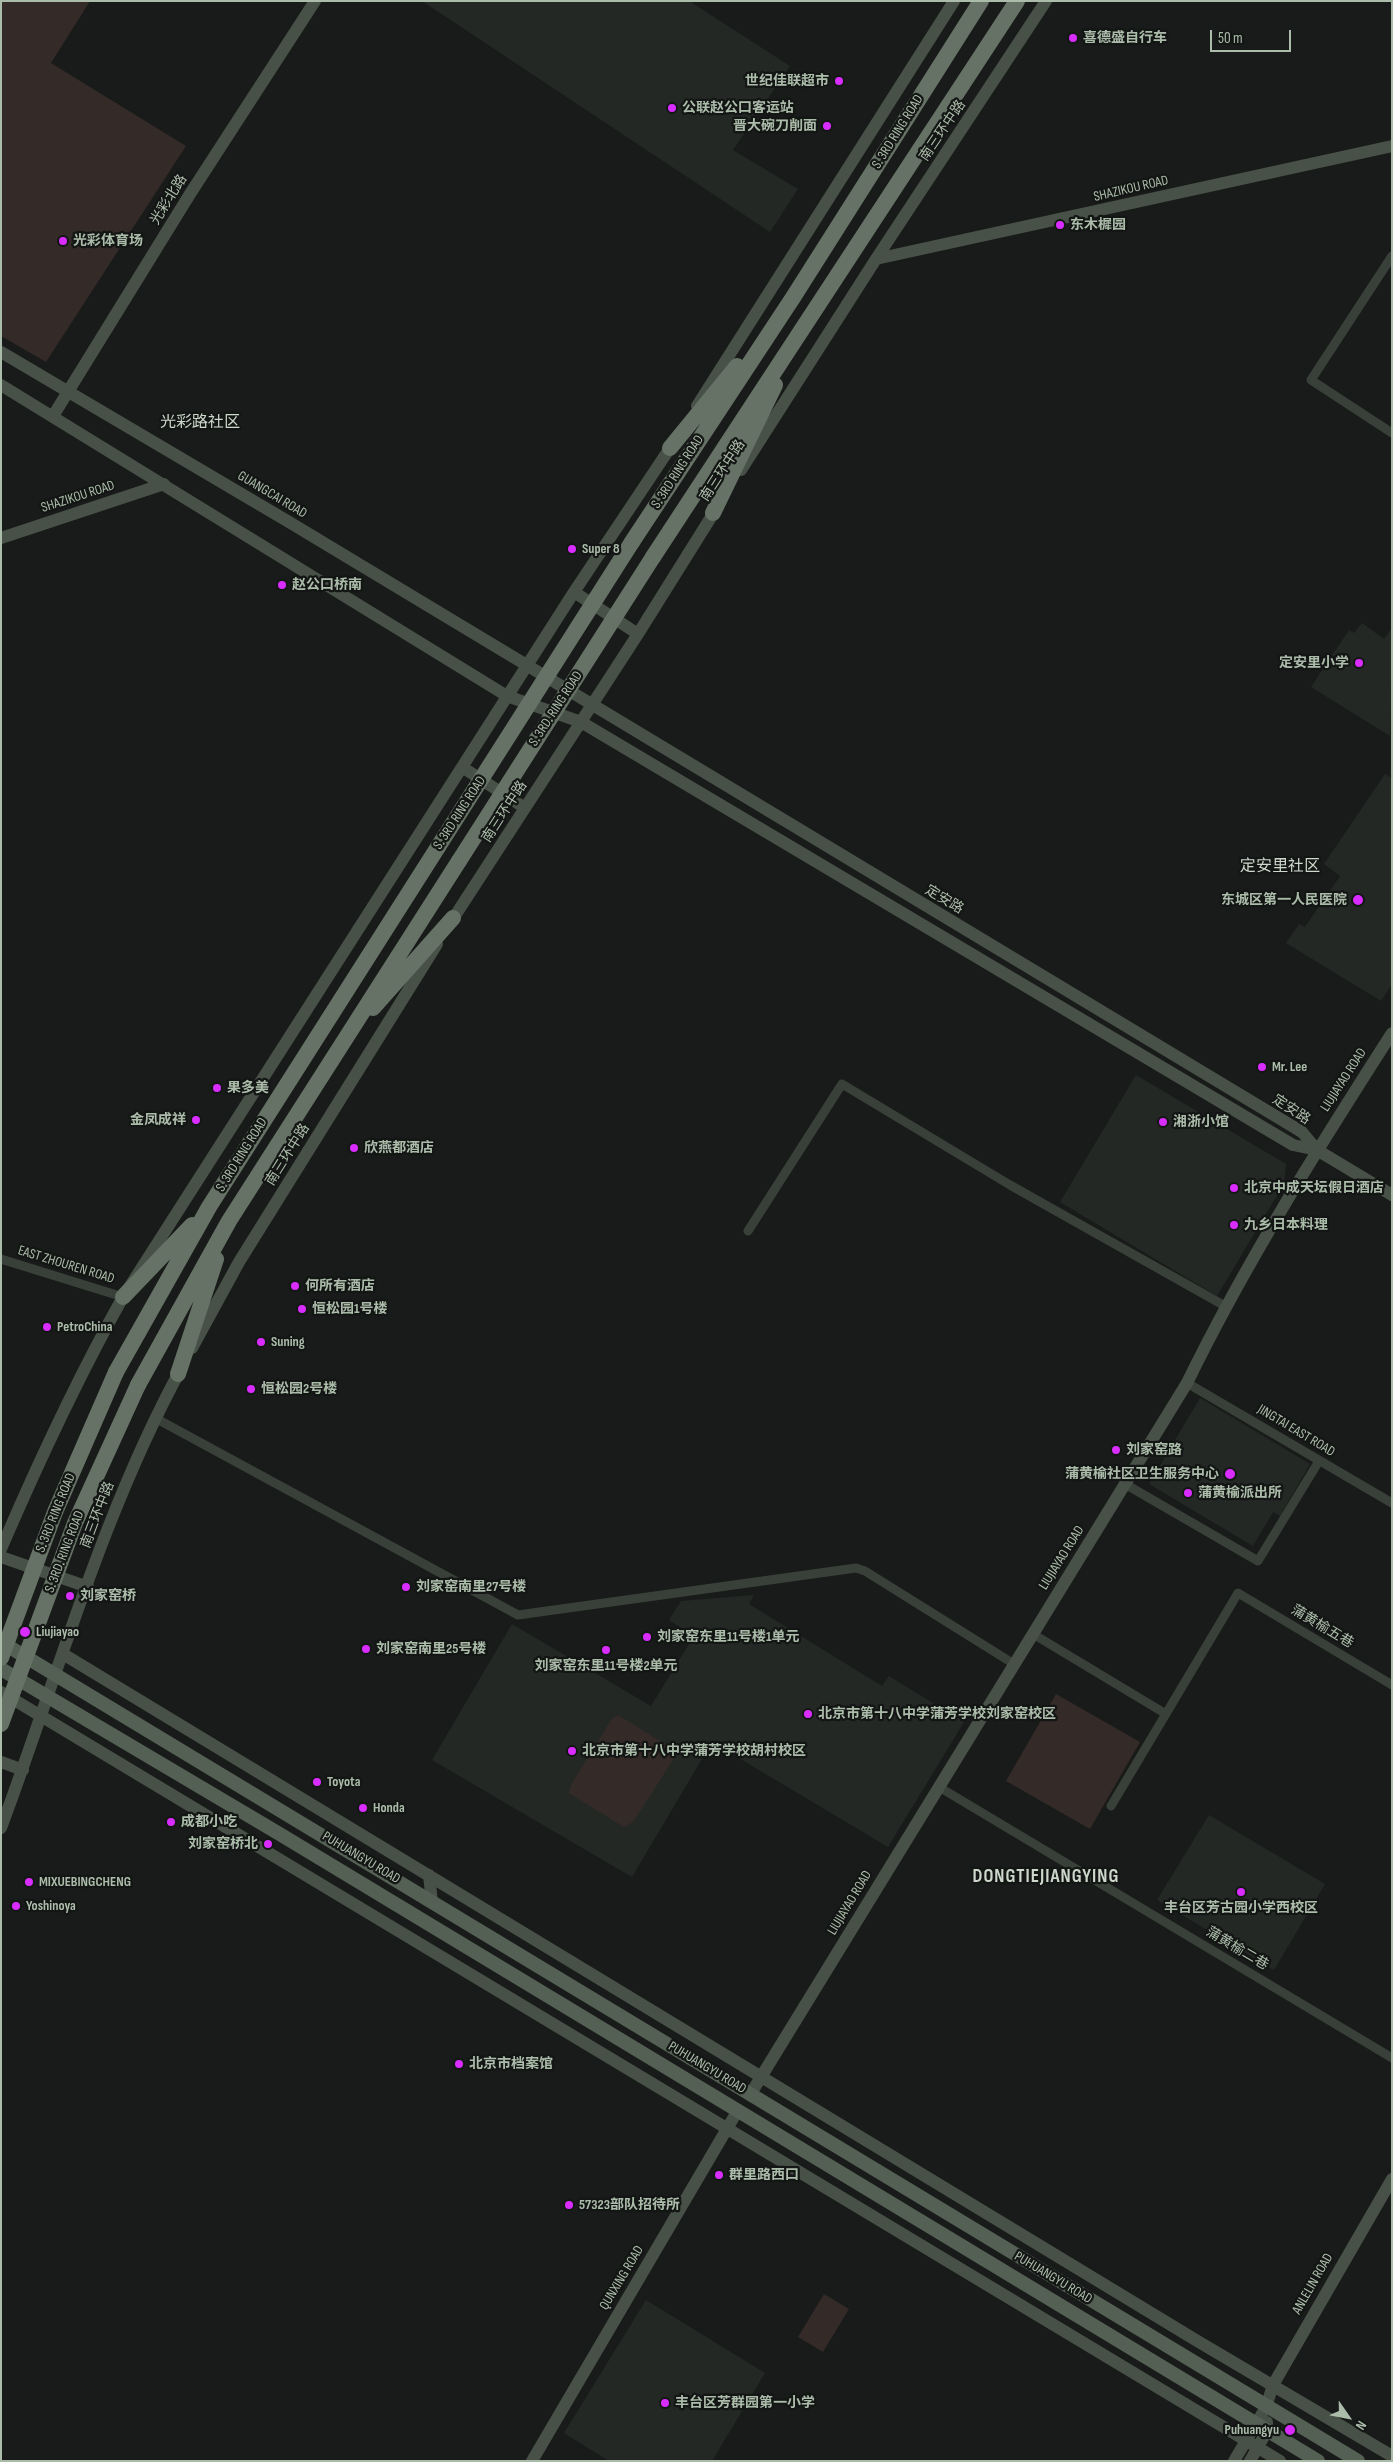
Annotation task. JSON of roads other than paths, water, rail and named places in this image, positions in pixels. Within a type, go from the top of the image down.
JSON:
[{"type":"highway","name":"S. 3RD RING ROAD","points":[[1,1658],[54,1512],[116,1372],[209,1207],[632,542],[794,296],[981,1]]},
{"type":"highway","name":"S. 3RD RING ROAD","points":[[653,557],[1017,1]]},
{"type":"highway","points":[[670,448],[794,296]]},
{"type":"highway","points":[[713,514],[804,325]]},
{"type":"highway","name":"S. 3RD. RING ROAD","points":[[459,860],[653,557]]},
{"type":"highway","name":"S. 3RD RING ROAD","points":[[138,1385],[229,1221],[339,1045],[459,860]]},
{"type":"highway","points":[[339,1045],[453,918]]},
{"type":"highway","points":[[123,1297],[209,1207]]},
{"type":"highway","points":[[178,1374],[229,1221]]},
{"type":"highway","name":"S. 3RD. RING ROAD","points":[[1,1724],[75,1523],[138,1385]]},
{"type":"main road","name":"PUHUANGYU ROAD","points":[[1,1642],[1358,2461]]},
{"type":"main road","name":"PUHUANGYU ROAD","points":[[1,1669],[738,2110],[1318,2461]]},
{"type":"street","name":"光彩北路","points":[[53,416],[190,194],[315,1]]},
{"type":"street","points":[[1,1549],[43,1451],[87,1361],[123,1297],[574,592],[670,448],[954,1]]},
{"type":"street","name":"南三环中路","points":[[1,1828],[63,1654],[136,1459],[157,1420],[178,1374],[239,1262],[453,918],[638,634],[876,259],[1046,1]]},
{"type":"street","name":"SHAZIKOU ROAD","points":[[876,259],[1392,146]]},
{"type":"street","points":[[1392,256],[1310,380],[1392,433]]},
{"type":"street","name":"GUANGCAI ROAD","points":[[1,352],[289,522],[592,705]]},
{"type":"street","points":[[1,385],[507,696]]},
{"type":"street","name":"SHAZIKOU ROAD","points":[[1,538],[164,484]]},
{"type":"street","points":[[574,592],[638,634]]},
{"type":"street","name":"定安路","points":[[507,696],[581,722],[1293,1145],[1317,1150]]},
{"type":"street","name":"定安路","points":[[592,705],[1302,1132],[1317,1150]]},
{"type":"street","points":[[462,767],[525,808]]},
{"type":"street","name":"LIUJIAYAO ROAD","points":[[750,2095],[1187,1383],[1225,1306],[1317,1150],[1392,1033]]},
{"type":"street","points":[[748,1231],[842,1084],[1010,1185],[1225,1306]]},
{"type":"street","points":[[1317,1150],[1392,1195]]},
{"type":"street","name":"EAST ZHOUREN ROAD","points":[[1,1259],[123,1297]]},
{"type":"street","name":"JINGTAI EAST ROAD","points":[[1187,1383],[1392,1503]]},
{"type":"street","points":[[157,1420],[518,1615],[856,1568],[865,1571],[1014,1664]]},
{"type":"street","points":[[1125,1484],[1258,1562],[1319,1461]]},
{"type":"street","points":[[1,1557],[88,1587]]},
{"type":"street","name":"蒲黄榆五巷","points":[[1166,1714],[1238,1593],[1392,1685]]},
{"type":"street","points":[[1033,1634],[1166,1714],[1111,1806]]},
{"type":"street","points":[[63,1654],[1392,2456]]},
{"type":"street","points":[[1,1692],[1280,2461]]},
{"type":"street","points":[[1,1762],[23,1770]]},
{"type":"street","name":"蒲黄榆二巷","points":[[939,1787],[1392,2058]]},
{"type":"street","points":[[430,1875],[432,1902]]},
{"type":"street","name":"QUNXING ROAD","points":[[532,2461],[738,2110]]},
{"type":"street","name":"ANLELIN ROAD","points":[[1262,2427],[1273,2385],[1392,2179]]},
{"type":"street","points":[[1234,2461],[1246,2441],[1262,2427]]},
{"type":"street","points":[[1250,2461],[1257,2448],[1262,2427]]},
{"type":"place","name":"喜德盛自行车","points":[[1073,38]]},
{"type":"place","name":"世纪佳联超市","points":[[839,81]]},
{"type":"place","name":"公联赵公口客运站","points":[[672,108]]},
{"type":"place","name":"晋大碗刀削面","points":[[827,126]]},
{"type":"place","name":"东木樨园","points":[[1060,225]]},
{"type":"place","name":"光彩体育场","points":[[63,241]]},
{"type":"place","name":"Super 8","points":[[572,549]]},
{"type":"place","name":"赵公口桥南","points":[[282,585]]},
{"type":"place","name":"定安里小学","points":[[1359,663]]},
{"type":"place","name":"东城区第一人民医院","points":[[1358,900]]},
{"type":"place","name":"Mr. Lee","points":[[1262,1067]]},
{"type":"place","name":"果多美","points":[[217,1088]]},
{"type":"place","name":"金凤成祥","points":[[196,1120]]},
{"type":"place","name":"湘浙小馆","points":[[1163,1122]]},
{"type":"place","name":"欣燕都酒店","points":[[354,1148]]},
{"type":"place","name":"北京中成天坛假日酒店","points":[[1234,1188]]},
{"type":"place","name":"九乡日本料理","points":[[1234,1225]]},
{"type":"place","name":"何所有酒店","points":[[295,1286]]},
{"type":"place","name":"恒松园1号楼","points":[[302,1309]]},
{"type":"place","name":"PetroChina","points":[[47,1327]]},
{"type":"place","name":"Suning","points":[[261,1342]]},
{"type":"place","name":"恒松园2号楼","points":[[251,1389]]},
{"type":"place","name":"刘家窑路","points":[[1116,1450]]},
{"type":"place","name":"蒲黄榆社区卫生服务中心","points":[[1230,1474]]},
{"type":"place","name":"蒲黄榆派出所","points":[[1188,1493]]},
{"type":"place","name":"刘家窑南里27号楼","points":[[406,1587]]},
{"type":"place","name":"刘家窑桥","points":[[70,1596]]},
{"type":"place","name":"Liujiayao","points":[[25,1632]]},
{"type":"place","name":"刘家窑东里11号楼1单元","points":[[647,1637]]},
{"type":"place","name":"刘家窑南里25号楼","points":[[366,1649]]},
{"type":"place","name":"刘家窑东里11号楼2单元","points":[[606,1650]]},
{"type":"place","name":"北京市第十八中学蒲芳学校刘家窑校区","points":[[808,1714]]},
{"type":"place","name":"北京市第十八中学蒲芳学校胡村校区","points":[[572,1751]]},
{"type":"place","name":"Toyota","points":[[317,1782]]},
{"type":"place","name":"Honda","points":[[363,1808]]},
{"type":"place","name":"成都小吃","points":[[171,1822]]},
{"type":"place","name":"刘家窑桥北","points":[[268,1844]]},
{"type":"place","name":"MIXUEBINGCHENG","points":[[29,1882]]},
{"type":"place","name":"丰台区芳古园小学西校区","points":[[1241,1892]]},
{"type":"place","name":"Yoshinoya","points":[[16,1906]]},
{"type":"place","name":"北京市档案馆","points":[[459,2064]]},
{"type":"place","name":"群里路西口","points":[[719,2175]]},
{"type":"place","name":"57323部队招待所","points":[[569,2205]]},
{"type":"place","name":"丰台区芳群园第一小学","points":[[665,2403]]},
{"type":"place","name":"Puhuangyu","points":[[1290,2430]]},
{"type":"district","name":"光彩路社区","points":[[200,423]]},
{"type":"district","name":"定安里社区","points":[[1280,867]]},
{"type":"district","name":"DONGTIEJIANGYING","points":[[1046,1877]]}]
